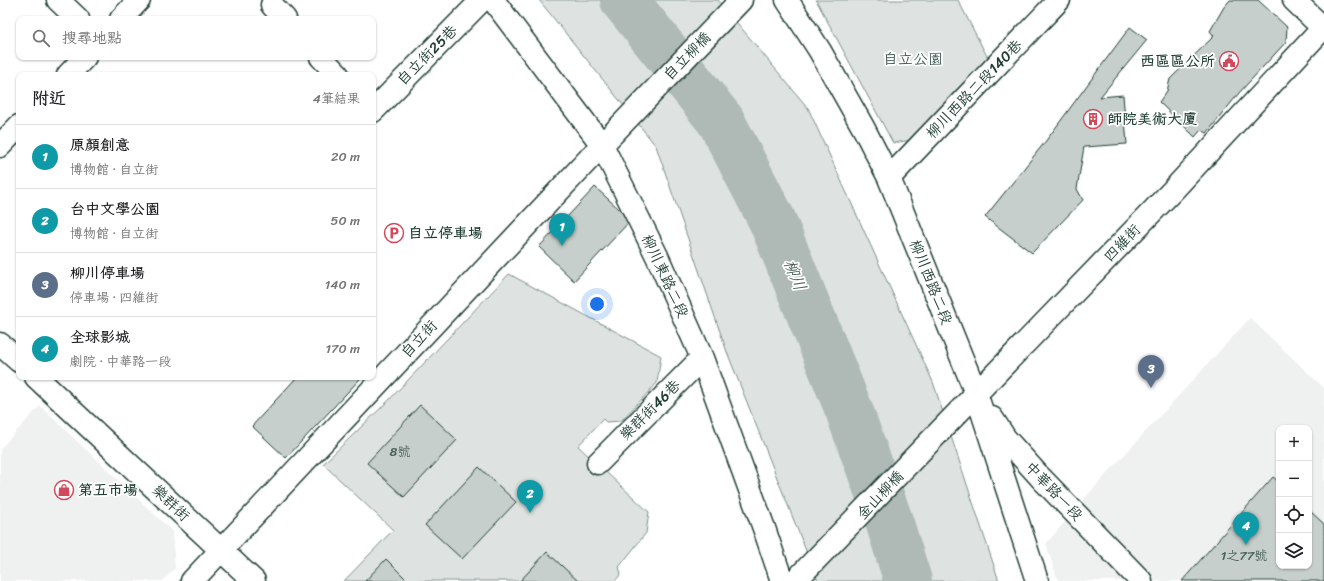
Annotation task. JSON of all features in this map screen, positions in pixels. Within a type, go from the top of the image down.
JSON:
[{"type":"street","points":[[58,0],[75,16]]},
{"type":"street","points":[[124,16],[139,0]]},
{"type":"street","name":"自立街25巷","points":[[376,108],[482,0]]},
{"type":"street","name":"柳川東路二段","points":[[493,0],[602,145],[657,256],[702,358],[782,581]]},
{"type":"street","name":"柳川西路二段","points":[[788,0],[827,64],[889,178],[976,393],[1037,581]]},
{"type":"street","name":"柳川西路二段140巷","points":[[889,178],[1059,0]]},
{"type":"street","points":[[1294,0],[1324,28]]},
{"type":"street","name":"自立柳橋","points":[[647,97],[734,8]]},
{"type":"street","name":"四維街","points":[[917,456],[1175,188],[1324,28]]},
{"type":"street","points":[[71,72],[82,60]]},
{"type":"street","points":[[324,60],[335,72]]},
{"type":"street","name":"自立街","points":[[376,378],[647,97]]},
{"type":"street","points":[[0,146],[16,129]]},
{"type":"street","name":"樂群街46巷","points":[[598,463],[702,358]]},
{"type":"street","name":"樂群街","points":[[39,380],[254,581]]},
{"type":"street","name":"自立街","points":[[192,581],[374,380]]},
{"type":"street","name":"中華路一段","points":[[976,393],[1005,438],[1041,478],[1141,581]]},
{"type":"street","name":"金山柳橋","points":[[795,581],[843,534],[917,456]]},
{"type":"shaded area","points":[[1250,318],[1324,388],[1324,581],[1058,581],[1046,544],[1093,489]]},
{"type":"shaded area","name":"第五市場","points":[[40,406],[172,531],[175,568],[163,581],[0,581],[0,449]]},
{"type":"green space","points":[[539,0],[718,0],[808,108],[933,382],[999,581],[818,581],[727,352],[656,146]]},
{"type":"green space","name":"自立公園","points":[[816,0],[958,0],[990,62],[918,139],[893,143]]},
{"type":"green space","points":[[509,274],[661,356],[657,383],[621,421],[606,422],[603,419],[578,446],[649,512],[646,533],[619,567],[621,574],[615,581],[344,581],[393,530],[323,464],[389,400]]},
{"type":"building","name":"西區區公所","points":[[1230,0],[1258,0],[1287,27],[1286,42],[1239,93],[1207,133],[1201,130],[1195,137],[1159,102],[1167,91],[1170,79],[1214,36],[1210,31],[1224,7]]},
{"type":"building","name":"師院美術大廈","points":[[1130,27],[1147,40],[1100,97],[1123,95],[1127,144],[1084,147],[1077,189],[1083,200],[1032,253],[985,217],[1045,142]]},
{"type":"building","points":[[595,187],[631,220],[574,281],[539,247]]},
{"type":"building","points":[[294,380],[359,380],[286,458],[252,426]]},
{"type":"building","points":[[420,405],[457,440],[404,497],[367,463]]},
{"type":"building","points":[[479,467],[516,502],[462,559],[425,525]]},
{"type":"building","points":[[1273,477],[1276,480],[1276,569],[1312,569],[1312,513],[1324,524],[1324,581],[1182,581]]},
{"type":"building","points":[[547,552],[578,581],[520,581]]},
{"type":"building","points":[[386,559],[408,581],[365,581]]},
{"type":"waterway","name":"柳川","points":[[624,0],[721,121],[773,222],[849,410],[889,521],[908,581]]},
{"type":"place","name":"西區區公所","points":[[1229,61]]},
{"type":"place","name":"師院美術大廈","points":[[1093,119]]},
{"type":"place","name":"自立停車場","points":[[394,233]]},
{"type":"place","name":"原顏創意","points":[[562,246]]},
{"type":"place","name":"柳川停車場","points":[[1151,388]]},
{"type":"place","name":"第五市場","points":[[64,490]]},
{"type":"place","name":"台中文學公園","points":[[530,513]]},
{"type":"place","name":"全球影城","points":[[1246,545]]}]
